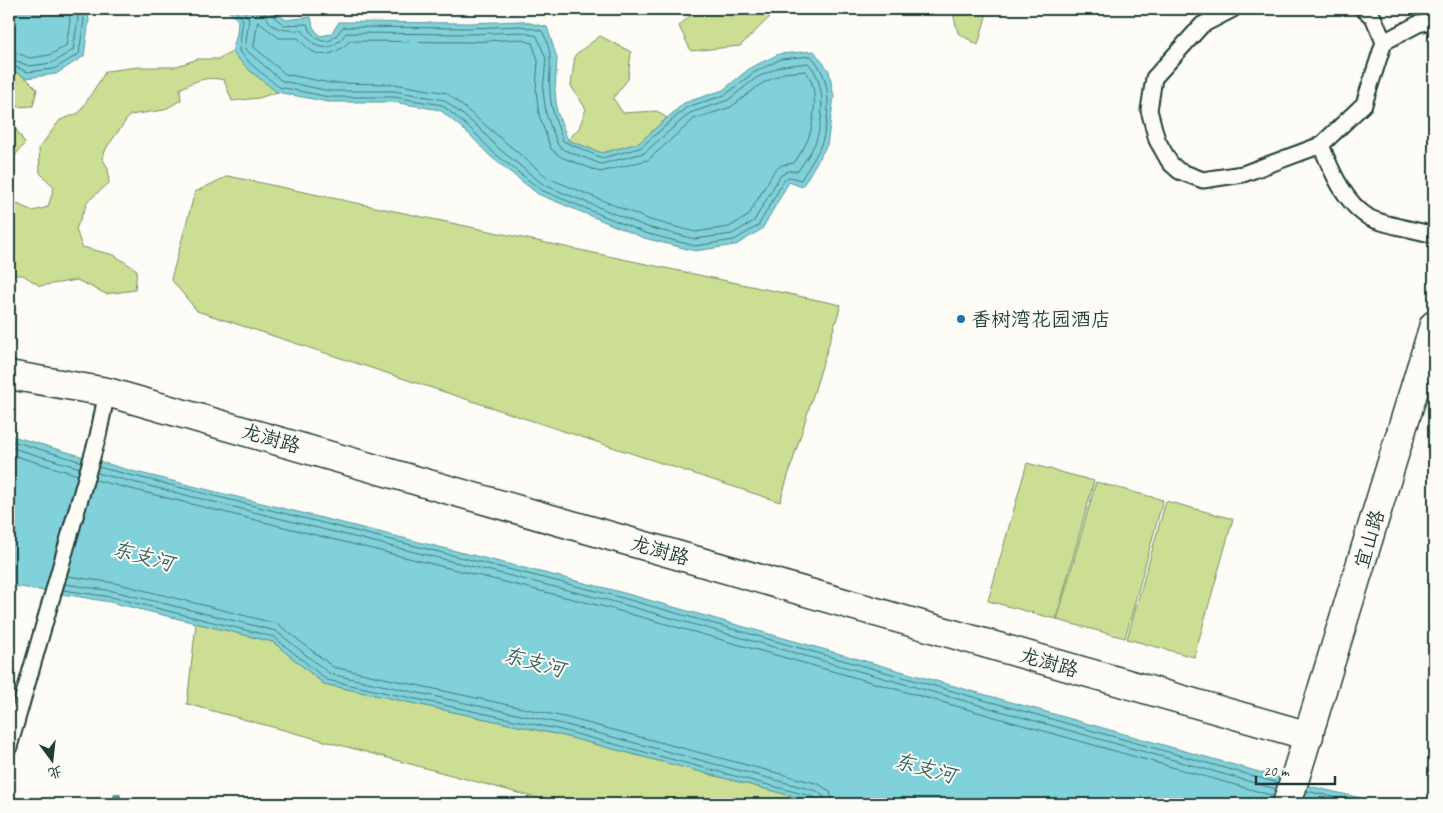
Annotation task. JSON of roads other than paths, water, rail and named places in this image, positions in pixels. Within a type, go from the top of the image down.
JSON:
[{"type":"street","name":"宜山路","points":[[1287,804],[1434,325]]},
{"type":"street","name":"龙澍路","points":[[9,375],[107,392],[1306,745]]},
{"type":"lane","points":[[1233,9],[1202,25],[1154,78],[1148,110],[1153,131],[1170,163],[1179,171],[1203,180],[1243,174],[1321,145],[1364,104],[1384,42],[1373,17],[1363,9]]},
{"type":"lane","points":[[1384,42],[1418,24],[1434,21]]},
{"type":"lane","points":[[1321,145],[1330,166],[1350,201],[1370,218],[1434,235]]},
{"type":"lane","points":[[9,747],[98,436],[107,392]]},
{"type":"water","points":[[9,9],[87,9],[89,20],[84,56],[56,74],[26,78],[9,68]]},
{"type":"water","points":[[226,9],[276,9],[276,12],[286,20],[311,17],[313,27],[320,36],[331,34],[339,22],[470,23],[521,21],[547,27],[557,58],[555,90],[557,112],[568,140],[602,153],[639,143],[684,103],[723,90],[750,68],[779,54],[814,51],[829,71],[834,97],[827,145],[802,187],[789,182],[762,229],[736,245],[695,251],[644,238],[538,194],[491,157],[469,134],[440,110],[393,102],[328,102],[277,92],[249,70],[232,52],[237,34],[238,20]]},
{"type":"water","name":"东支河","points":[[9,435],[132,471],[613,590],[1309,786],[1387,804],[823,804],[560,735],[324,684],[273,642],[110,602],[9,585]]},
{"type":"waterway","points":[[116,804],[117,797]]},
{"type":"place","name":"香树湾花园酒店","points":[[961,319]]}]
